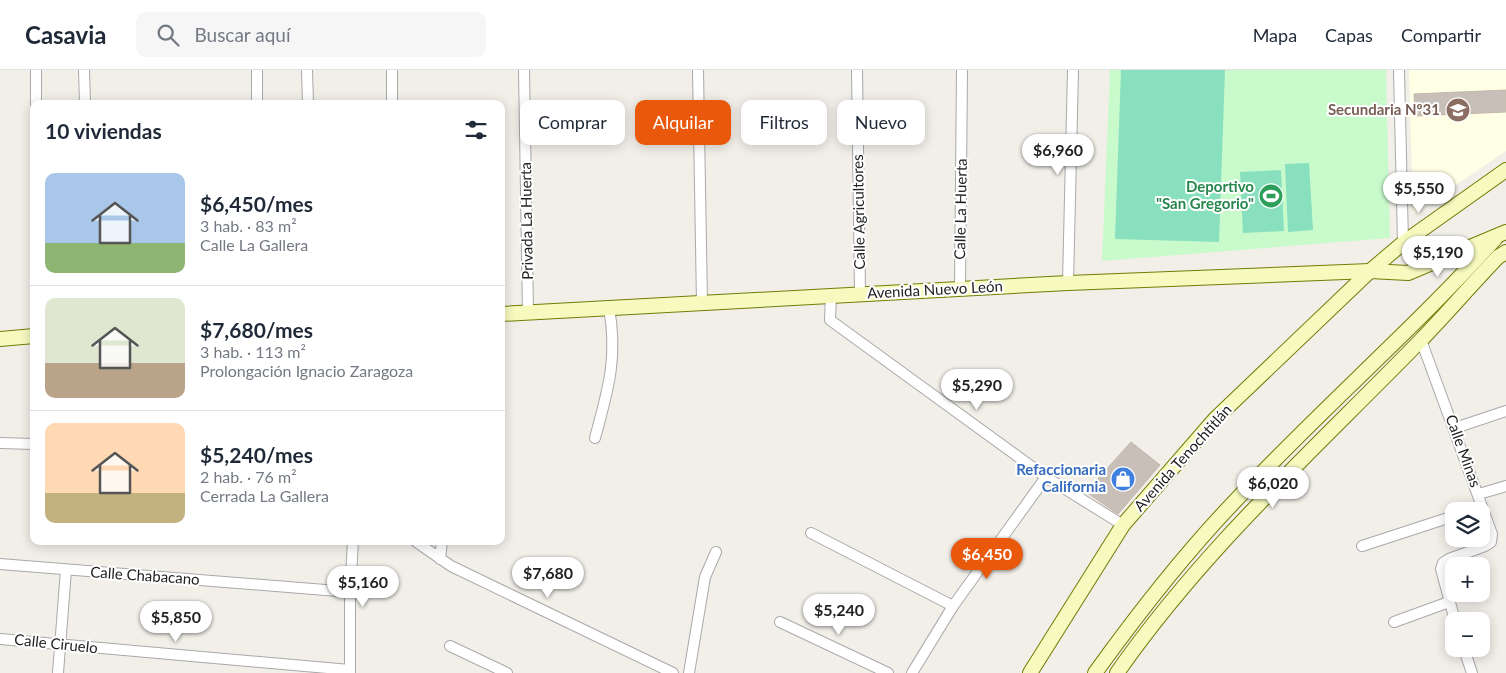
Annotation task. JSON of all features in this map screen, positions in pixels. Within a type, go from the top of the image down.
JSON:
[{"type":"street","points":[[36,70],[36,100]]},
{"type":"street","points":[[84,70],[86,100]]},
{"type":"street","points":[[257,70],[257,100]]},
{"type":"street","points":[[307,70],[308,100]]},
{"type":"street","points":[[392,70],[392,100]]},
{"type":"street","name":"Privada La Huerta","points":[[524,70],[528,313]]},
{"type":"street","points":[[698,70],[702,303]]},
{"type":"street","name":"Calle Agricultores","points":[[857,70],[860,294]]},
{"type":"street","name":"Calle La Huerta","points":[[960,288],[962,70]]},
{"type":"street","points":[[1068,283],[1073,70]]},
{"type":"street","points":[[1399,70],[1402,243]]},
{"type":"street","points":[[1489,183],[1506,170]]},
{"type":"street","points":[[1489,183],[1506,177]]},
{"type":"street","name":"Avenida Tenochtitlán","points":[[1030,673],[1123,525],[1216,419],[1370,271],[1402,243],[1489,183]]},
{"type":"street","points":[[1117,673],[1178,591],[1216,548],[1421,340],[1497,252],[1504,231]]},
{"type":"street","name":"Avenida Nuevo León","points":[[505,314],[831,294],[1068,283],[1370,271],[1408,273],[1504,231]]},
{"type":"street","points":[[1095,673],[1150,597],[1237,499],[1459,279],[1497,252]]},
{"type":"street","points":[[831,294],[830,320],[1046,477],[1123,525]]},
{"type":"street","points":[[595,438],[613,361],[612,327],[609,308]]},
{"type":"street","points":[[0,339],[30,336]]},
{"type":"street","name":"Calle Minas","points":[[1421,340],[1481,502]]},
{"type":"street","points":[[1455,428],[1506,411]]},
{"type":"street","points":[[0,443],[30,444]]},
{"type":"street","points":[[912,673],[953,606],[1046,477]]},
{"type":"street","points":[[1479,494],[1506,486]]},
{"type":"street","points":[[1362,546],[1445,519]]},
{"type":"street","name":"Calle Minas","points":[[1490,529],[1492,534],[1490,543]]},
{"type":"street","points":[[811,533],[953,606]]},
{"type":"street","points":[[350,672],[350,592],[353,545]]},
{"type":"street","points":[[421,545],[440,559],[673,673]]},
{"type":"street","points":[[440,559],[442,545]]},
{"type":"street","name":"Calle Minas","points":[[1459,557],[1484,547]]},
{"type":"street","points":[[689,673],[705,577],[716,552]]},
{"type":"street","name":"Calle Minas","points":[[1445,563],[1441,569],[1445,586]]},
{"type":"street","name":"Calle Chabacano","points":[[0,564],[350,592]]},
{"type":"street","points":[[58,673],[66,570]]},
{"type":"street","points":[[1394,622],[1449,602]]},
{"type":"street","name":"Calle Minas","points":[[1449,602],[1452,612]]},
{"type":"street","points":[[780,622],[888,673]]},
{"type":"street","name":"Calle Ciruelo","points":[[0,638],[350,672]]},
{"type":"street","points":[[450,646],[507,673]]},
{"type":"street","points":[[1467,657],[1472,673]]},
{"type":"shaded area","name":"Secundaria Nº31","points":[[1409,70],[1506,70],[1506,151],[1413,214]]},
{"type":"green space","points":[[1110,70],[1386,70],[1390,238],[1102,261]]},
{"type":"green space","points":[[1121,70],[1225,70],[1219,242],[1115,239]]},
{"type":"green space","points":[[1309,163],[1313,230],[1288,232],[1285,164]]},
{"type":"green space","points":[[1281,170],[1284,231],[1243,233],[1240,172]]},
{"type":"building","points":[[1506,90],[1506,112],[1415,116],[1414,94]]},
{"type":"building","name":"Refaccionaria California","points":[[1131,442],[1160,465],[1118,514],[1086,492]]},
{"type":"place","name":"Secundaria Nº31","points":[[1458,110]]},
{"type":"place","name":"Deportivo \"San Gregorio\"","points":[[1271,196]]},
{"type":"place","name":"Refaccionaria California","points":[[1123,479]]}]
